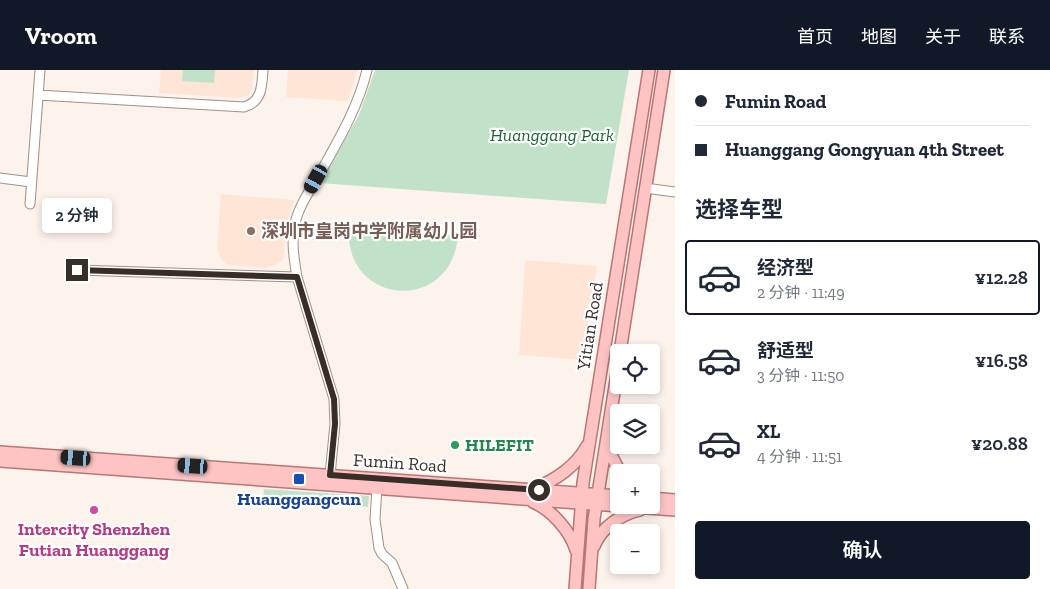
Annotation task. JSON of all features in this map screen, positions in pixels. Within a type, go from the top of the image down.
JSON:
[{"type":"main road","name":"Yitian Road","points":[[575,589],[581,498],[649,70]]},
{"type":"main road","name":"Yitian Road","points":[[621,344],[664,70]]},
{"type":"main road","name":"Yitian Road","points":[[590,589],[597,499],[614,394]]},
{"type":"main road","points":[[577,554],[575,545],[551,513],[525,494],[572,465],[584,451],[591,435]]},
{"type":"main road","points":[[606,441],[610,455],[615,464]]},
{"type":"main road","name":"Fumin Road","points":[[0,452],[330,475],[525,494],[610,499]]},
{"type":"main road","name":"Fumin Road","points":[[0,461],[377,488],[525,494]]},
{"type":"main road","name":"Fumin Road","points":[[597,499],[610,497]]},
{"type":"main road","name":"Fumin Road","points":[[660,500],[675,500]]},
{"type":"main road","name":"Fumin Road","points":[[660,502],[675,510]]},
{"type":"main road","points":[[592,552],[599,536],[615,520],[627,514]]},
{"type":"street","points":[[30,204],[40,70]]},
{"type":"street","points":[[38,94],[244,107],[252,104],[258,98],[263,70]]},
{"type":"street","points":[[330,475],[335,424],[334,399],[297,277],[293,242],[297,216],[354,110],[367,70]]},
{"type":"street","points":[[0,178],[31,182]]},
{"type":"street","points":[[646,188],[675,192]]},
{"type":"street","points":[[77,270],[297,277]]},
{"type":"street","points":[[377,488],[375,519],[379,548],[382,554],[392,563],[403,589]]},
{"type":"shaded area","points":[[161,70],[254,70],[252,89],[248,96],[240,98],[159,93]]},
{"type":"shaded area","points":[[288,70],[358,70],[347,101],[286,97]]},
{"type":"shaded area","name":"深圳市皇岗中学附属幼儿园","points":[[221,194],[294,200],[285,228],[283,260],[266,268],[228,265],[222,260],[217,250]]},
{"type":"shaded area","points":[[525,260],[597,266],[582,360],[519,355]]},
{"type":"green space","points":[[183,70],[215,70],[214,83],[182,81]]},
{"type":"green space","name":"Huanggang Park","points":[[375,70],[629,70],[606,204],[319,183],[359,115]]},
{"type":"green space","points":[[349,227],[458,235],[451,261],[438,279],[419,288],[399,291],[379,285],[363,273],[352,253]]},
{"type":"green space","points":[[264,489],[369,496],[368,507],[263,499]]},
{"type":"place","name":"深圳市皇岗中学附属幼儿园","points":[[251,231]]},
{"type":"place","name":"HILEFIT","points":[[455,445]]},
{"type":"place","name":"Huanggangcun","points":[[299,479]]},
{"type":"place","name":"Intercity Shenzhen Futian Huanggang","points":[[94,510]]},
{"type":"route","points":[[77,270],[297,277],[334,399],[335,424],[330,475],[539,490]]}]
